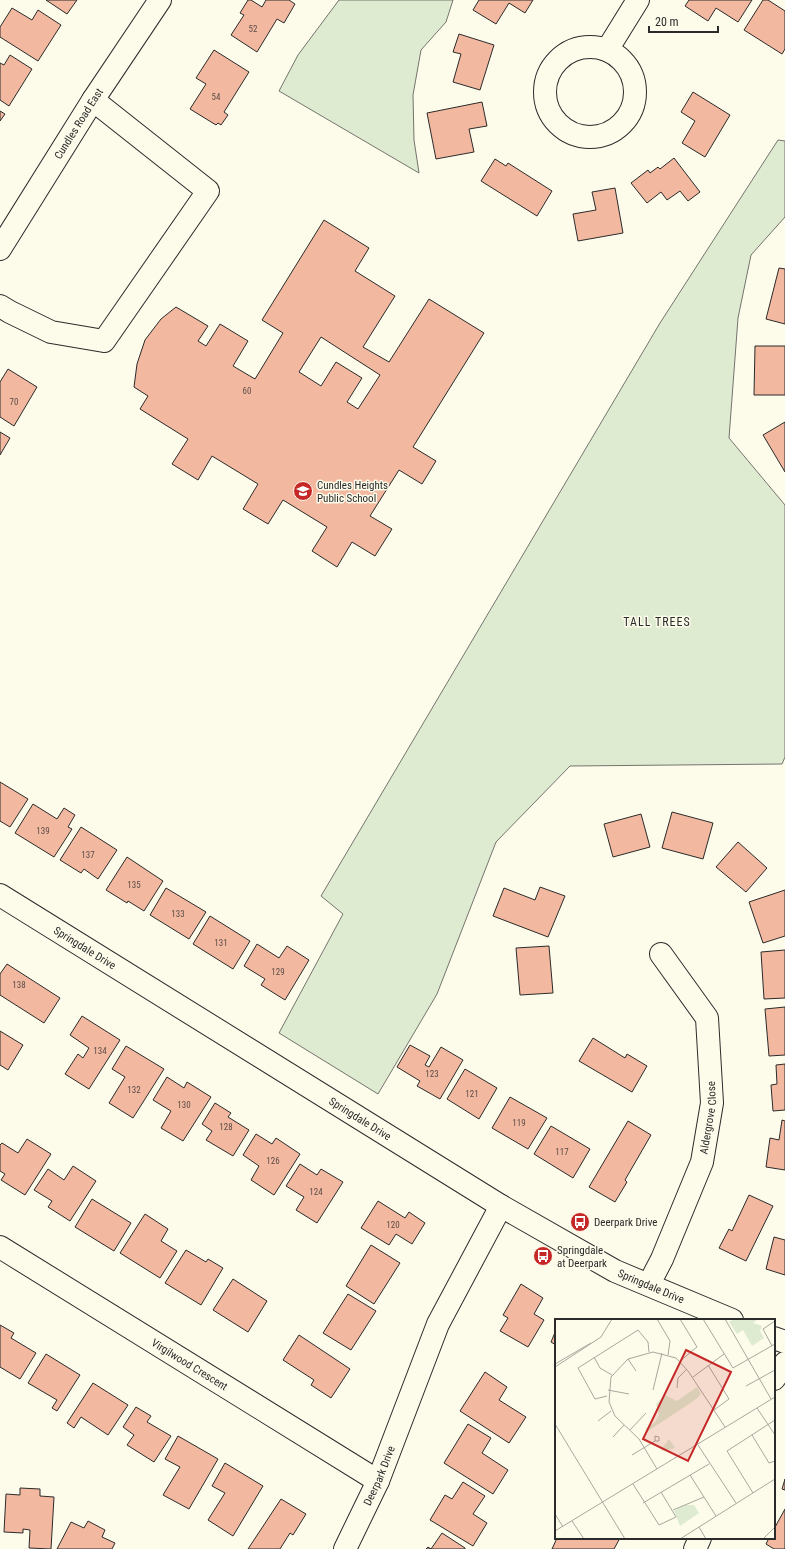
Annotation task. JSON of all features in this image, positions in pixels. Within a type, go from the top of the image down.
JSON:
[{"type":"street","name":"Cundles Road East","points":[[0,249],[93,100],[160,0]]},
{"type":"street","points":[[607,50],[638,0]]},
{"type":"street","points":[[588,47],[607,50],[619,57],[629,68],[636,91],[635,102],[628,117],[619,128],[606,134],[593,137],[570,133],[556,122],[548,109],[545,96],[548,76],[556,63],[569,52],[588,47]]},
{"type":"street","points":[[0,306],[51,332],[104,341],[208,191],[93,100]]},
{"type":"street","name":"Springdale Drive","points":[[0,895],[501,1206],[615,1271],[730,1319]]},
{"type":"street","name":"Aldergrove Close","points":[[649,1284],[662,1259],[702,1162],[712,1104],[707,1018],[661,954]]},
{"type":"street","name":"Deerpark Drive","points":[[345,1549],[378,1481],[438,1324],[501,1206]]},
{"type":"street","name":"Virgilwood Crescent","points":[[0,1247],[378,1481]]},
{"type":"street","points":[[775,1338],[785,1342]]},
{"type":"street","points":[[775,1377],[785,1362]]},
{"type":"street","points":[[695,1549],[700,1539]]},
{"type":"green space","points":[[339,0],[453,0],[446,22],[421,50],[413,95],[414,140],[419,173],[279,91],[298,55]]},
{"type":"green space","points":[[778,140],[785,141],[785,217],[751,255],[738,318],[729,438],[785,505],[785,757],[782,764],[570,766],[496,842],[437,994],[378,1094],[279,1033],[343,914],[321,896],[660,323]]},
{"type":"building","points":[[46,0],[77,0],[67,14]]},
{"type":"building","points":[[248,0],[251,0],[262,7],[266,0],[289,0],[295,4],[284,23],[277,19],[257,52],[231,35],[244,15],[240,13]]},
{"type":"building","points":[[479,0],[533,0],[525,13],[509,3],[496,24],[473,10]]},
{"type":"building","points":[[689,0],[752,0],[738,22],[716,8],[708,21],[685,6]]},
{"type":"building","points":[[763,0],[768,0],[785,11],[785,49],[782,54],[744,30]]},
{"type":"building","points":[[12,8],[32,20],[38,10],[61,25],[38,61],[0,37],[0,27]]},
{"type":"building","points":[[459,34],[494,45],[480,90],[453,82],[461,54],[453,52]]},
{"type":"building","points":[[214,50],[249,72],[224,112],[228,115],[221,125],[218,123],[216,125],[190,109],[206,84],[196,78]]},
{"type":"building","points":[[10,55],[32,69],[9,106],[0,100],[0,63],[4,65]]},
{"type":"building","points":[[693,92],[730,115],[705,157],[682,143],[695,121],[681,112]]},
{"type":"building","points":[[482,102],[487,126],[469,129],[474,152],[436,159],[427,113]]},
{"type":"building","points":[[0,111],[5,114],[0,121]]},
{"type":"building","points":[[674,158],[700,192],[688,201],[680,191],[667,200],[661,192],[647,203],[631,183],[648,170],[650,173],[658,167],[660,169]]},
{"type":"building","points":[[495,159],[506,166],[508,163],[552,191],[537,216],[481,181]]},
{"type":"building","points":[[615,188],[623,233],[578,241],[573,214],[596,210],[592,192]]},
{"type":"building","points":[[324,220],[369,248],[355,271],[395,296],[363,347],[389,362],[429,299],[484,333],[413,447],[436,461],[422,484],[399,470],[370,516],[392,529],[375,556],[352,542],[337,567],[312,551],[327,527],[283,500],[268,524],[243,509],[258,484],[212,456],[198,480],[172,464],[188,439],[140,409],[148,396],[134,387],[137,364],[145,340],[161,319],[176,307],[208,326],[198,341],[206,346],[220,324],[248,341],[233,366],[255,379],[283,333],[262,320]],"holes":[[[321,337],[380,375],[358,409],[347,402],[362,378],[336,362],[321,386],[299,372]]]},
{"type":"building","points":[[779,268],[785,269],[785,324],[766,319]]},
{"type":"building","points":[[755,346],[785,346],[785,395],[754,395]]},
{"type":"building","points":[[8,369],[37,387],[14,426],[0,417],[0,382]]},
{"type":"building","points":[[785,422],[785,472],[763,435]]},
{"type":"building","points":[[0,432],[10,438],[0,455]]},
{"type":"building","points":[[0,782],[28,799],[10,827],[0,821]]},
{"type":"building","points":[[33,804],[57,819],[64,808],[75,815],[68,827],[72,829],[54,857],[15,833]]},
{"type":"building","points":[[672,812],[713,823],[703,859],[662,848]]},
{"type":"building","points":[[641,814],[650,847],[613,857],[604,824]]},
{"type":"building","points":[[81,827],[117,850],[98,879],[84,869],[81,873],[60,860]]},
{"type":"building","points":[[738,842],[767,868],[746,892],[716,867]]},
{"type":"building","points":[[127,857],[163,881],[144,911],[128,901],[127,903],[106,890]]},
{"type":"building","points":[[540,887],[565,896],[548,937],[493,916],[504,888],[535,900]]},
{"type":"building","points":[[166,888],[206,912],[189,939],[150,915]]},
{"type":"building","points":[[785,890],[785,936],[763,943],[749,902]]},
{"type":"building","points":[[210,916],[250,941],[233,969],[193,944]]},
{"type":"building","points":[[257,944],[279,958],[287,946],[309,960],[285,1000],[261,985],[265,979],[244,966]]},
{"type":"building","points":[[549,946],[553,993],[520,995],[516,948]]},
{"type":"building","points":[[785,950],[785,998],[764,999],[761,952]]},
{"type":"building","points":[[7,964],[60,998],[44,1023],[0,995],[0,974]]},
{"type":"building","points":[[785,1007],[785,1055],[769,1056],[765,1009]]},
{"type":"building","points":[[82,1016],[120,1040],[89,1089],[65,1074],[78,1054],[83,1058],[89,1048],[70,1035]]},
{"type":"building","points":[[0,1031],[23,1045],[8,1070],[0,1065]]},
{"type":"building","points":[[593,1038],[625,1058],[627,1054],[647,1066],[632,1092],[579,1061]]},
{"type":"building","points":[[410,1045],[430,1056],[425,1065],[429,1067],[441,1047],[463,1060],[440,1099],[417,1086],[420,1081],[397,1067]]},
{"type":"building","points":[[126,1046],[164,1069],[133,1118],[109,1103],[125,1077],[112,1069]]},
{"type":"building","points":[[785,1064],[785,1110],[773,1111],[771,1085],[777,1084],[776,1065]]},
{"type":"building","points":[[465,1069],[497,1088],[479,1119],[447,1099]]},
{"type":"building","points":[[167,1077],[184,1088],[187,1082],[211,1097],[183,1141],[161,1128],[171,1111],[153,1100]]},
{"type":"building","points":[[510,1097],[547,1118],[528,1149],[492,1128]]},
{"type":"building","points":[[215,1103],[231,1113],[228,1117],[249,1130],[233,1156],[206,1140],[212,1131],[202,1124]]},
{"type":"building","points":[[782,1120],[785,1121],[785,1170],[766,1167],[770,1138],[779,1140]]},
{"type":"building","points":[[628,1121],[651,1135],[625,1180],[627,1182],[615,1202],[589,1187]]},
{"type":"building","points":[[551,1126],[590,1149],[573,1178],[534,1154]]},
{"type":"building","points":[[256,1134],[272,1144],[276,1138],[300,1154],[274,1195],[251,1180],[259,1166],[243,1155]]},
{"type":"building","points":[[27,1139],[51,1154],[25,1195],[1,1180],[5,1174],[0,1171],[0,1145],[2,1143],[18,1153]]},
{"type":"building","points":[[300,1164],[317,1175],[321,1169],[343,1182],[317,1223],[296,1210],[304,1197],[286,1186]]},
{"type":"building","points":[[73,1166],[96,1181],[70,1221],[48,1207],[52,1201],[34,1190],[48,1169],[64,1180]]},
{"type":"building","points":[[749,1195],[773,1206],[746,1261],[719,1248],[729,1229],[732,1231]]},
{"type":"building","points":[[92,1199],[131,1223],[114,1251],[75,1227]]},
{"type":"building","points":[[378,1201],[405,1218],[409,1212],[425,1223],[412,1244],[396,1234],[389,1245],[361,1228]]},
{"type":"building","points":[[145,1214],[168,1229],[161,1241],[177,1251],[160,1278],[120,1253]]},
{"type":"building","points":[[774,1237],[785,1240],[785,1275],[766,1269]]},
{"type":"building","points":[[371,1245],[400,1263],[374,1304],[346,1286]]},
{"type":"building","points":[[186,1250],[206,1262],[208,1259],[223,1268],[201,1305],[165,1283]]},
{"type":"building","points":[[233,1279],[267,1301],[248,1332],[213,1310]]},
{"type":"building","points":[[521,1284],[543,1298],[534,1314],[544,1320],[528,1347],[500,1331],[508,1318],[503,1315]]},
{"type":"building","points":[[348,1294],[376,1311],[351,1350],[323,1333]]},
{"type":"building","points":[[0,1325],[14,1333],[11,1338],[36,1353],[20,1379],[0,1367]]},
{"type":"building","points":[[555,1332],[555,1344],[551,1342]]},
{"type":"building","points":[[299,1335],[350,1369],[331,1398],[311,1385],[314,1380],[283,1360]]},
{"type":"building","points":[[46,1354],[80,1375],[57,1411],[52,1408],[57,1400],[28,1383]]},
{"type":"building","points":[[485,1372],[507,1387],[499,1400],[526,1417],[509,1443],[460,1411]]},
{"type":"building","points":[[93,1383],[128,1405],[108,1435],[81,1417],[74,1428],[67,1423]]},
{"type":"building","points":[[136,1407],[151,1416],[147,1422],[171,1436],[154,1462],[127,1445],[134,1435],[123,1427]]},
{"type":"building","points":[[468,1424],[491,1438],[482,1453],[508,1470],[493,1494],[444,1463]]},
{"type":"building","points":[[178,1436],[218,1459],[189,1509],[163,1495],[180,1467],[165,1459]]},
{"type":"building","points":[[225,1463],[263,1486],[233,1536],[208,1520],[225,1493],[212,1486]]},
{"type":"building","points":[[785,1479],[785,1490],[782,1489]]},
{"type":"building","points":[[463,1482],[485,1496],[473,1514],[487,1523],[473,1546],[430,1520],[445,1495],[452,1499]]},
{"type":"building","points":[[20,1488],[40,1489],[40,1496],[54,1497],[51,1549],[29,1548],[30,1530],[23,1529],[23,1533],[4,1532],[6,1494],[20,1495]]},
{"type":"building","points":[[281,1499],[306,1514],[293,1535],[290,1533],[280,1549],[248,1549]]},
{"type":"building","points":[[785,1509],[785,1549],[774,1549],[766,1544],[768,1539],[775,1539],[775,1527]]},
{"type":"building","points":[[88,1521],[105,1530],[102,1537],[115,1543],[112,1549],[57,1549],[71,1522],[84,1528]]},
{"type":"building","points":[[442,1533],[465,1548],[465,1549],[431,1549]]},
{"type":"building","points":[[557,1539],[619,1539],[614,1549],[552,1549]]},
{"type":"place","name":"Cundles Heights Public School","points":[[303,491]]},
{"type":"place","name":"Deerpark Drive","points":[[580,1222]]},
{"type":"place","name":"Springdale at Deerpark","points":[[543,1256]]},
{"type":"district","name":"TALL TREES","points":[[657,622]]}]
